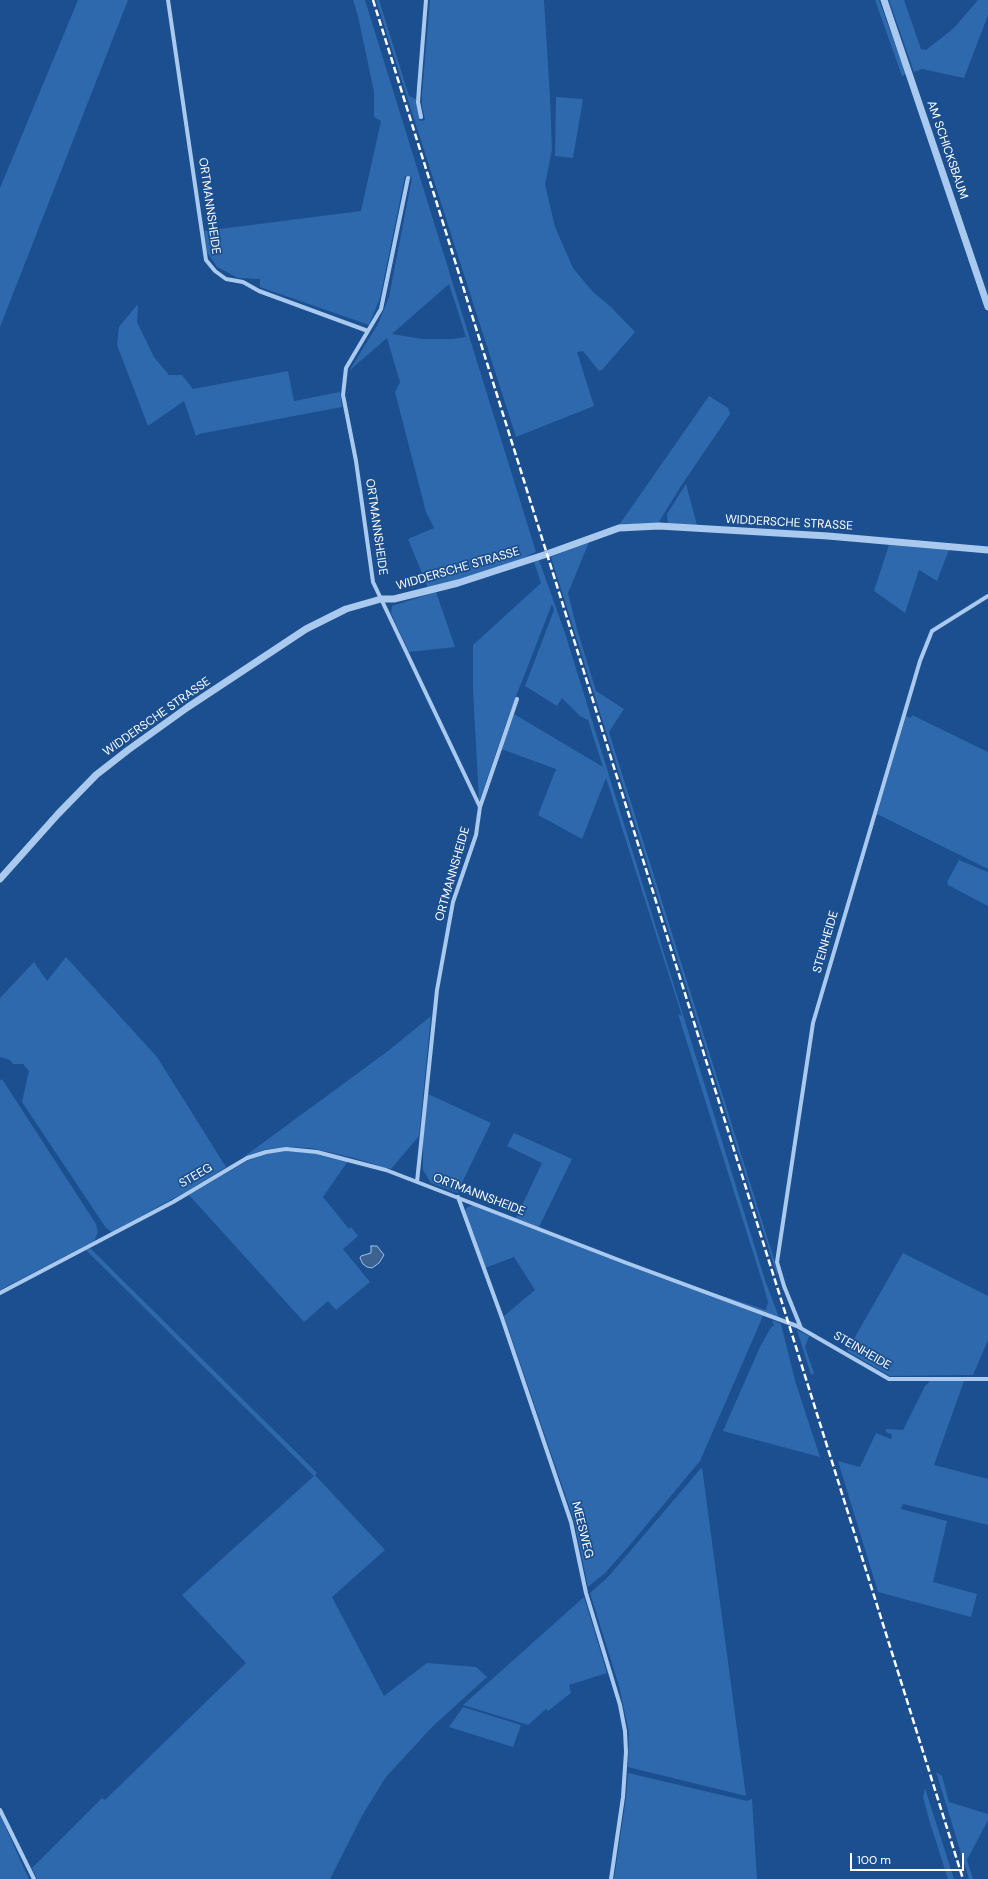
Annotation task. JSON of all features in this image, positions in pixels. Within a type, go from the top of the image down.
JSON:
[{"type":"street","name":"ORTMANNSHEIDE","points":[[168,0],[206,260],[215,271],[226,279],[243,282],[259,291],[368,331]]},
{"type":"street","points":[[421,117],[418,102],[426,0]]},
{"type":"street","name":"AM SCHICKSBAUM","points":[[884,0],[988,307]]},
{"type":"street","name":"ORTMANNSHEIDE","points":[[408,178],[381,308],[346,368],[343,395],[356,461],[373,582],[480,807]]},
{"type":"street","name":"WIDDERSCHE STRASSE","points":[[0,879],[58,814],[90,781],[128,750],[188,707],[306,629],[346,609],[381,599],[394,599],[458,583],[542,556],[619,528],[659,526],[828,536],[988,550]]},
{"type":"street","name":"STEINHEIDE","points":[[802,1328],[784,1286],[777,1262],[814,1023],[920,661],[932,631],[988,596]]},
{"type":"street","name":"ORTMANNSHEIDE","points":[[517,698],[480,807],[476,835],[453,902],[437,990],[416,1182],[779,1320]]},
{"type":"street","name":"STEEG","points":[[0,1293],[173,1202],[247,1158],[266,1152],[286,1149],[317,1152],[386,1170],[416,1182]]},
{"type":"street","name":"MEESWEG","points":[[458,1197],[502,1318],[571,1522],[586,1593],[620,1706],[625,1731],[626,1752],[623,1797],[610,1879]]},
{"type":"street","name":"STEINHEIDE","points":[[779,1320],[802,1328],[889,1379],[988,1379]]},
{"type":"street","points":[[0,1810],[34,1879]]},
{"type":"shaded area","points":[[78,0],[128,0],[0,327],[0,188]]},
{"type":"shaded area","points":[[353,0],[365,0],[536,552],[513,563],[457,581],[428,588],[408,539],[434,528],[426,512],[395,392],[400,382],[387,338],[349,371],[378,324],[389,297],[412,178],[405,176],[380,298],[369,325],[260,287],[260,279],[238,278],[217,267],[207,252],[204,231],[361,211],[381,121],[374,117],[374,92],[358,16]],"holes":[[[449,284],[466,337],[452,339],[422,339],[392,334]]]},
{"type":"shaded area","points":[[376,0],[379,0],[409,96],[416,99],[420,121],[425,120],[422,106],[422,94],[430,0],[544,0],[552,150],[545,184],[555,227],[573,268],[592,291],[611,307],[635,332],[602,370],[599,371],[583,351],[577,352],[594,406],[516,437]]},
{"type":"shaded area","points":[[875,0],[879,0],[906,74],[902,76]]},
{"type":"shaded area","points":[[889,0],[904,0],[921,49],[926,50],[954,28],[978,0],[988,0],[988,15],[964,78],[922,69],[914,72]]},
{"type":"shaded area","points":[[556,97],[583,99],[573,158],[555,156]]},
{"type":"shaded area","points":[[137,305],[137,322],[154,357],[169,375],[182,375],[193,389],[288,371],[294,401],[340,392],[342,407],[199,434],[196,436],[184,401],[148,426],[117,345],[119,327]]},
{"type":"shaded area","points":[[709,396],[728,408],[730,414],[681,486],[657,525],[619,525]]},
{"type":"shaded area","points":[[686,484],[697,525],[668,525],[667,514]]},
{"type":"shaded area","points":[[589,542],[568,593],[577,629],[596,691],[624,709],[609,732],[778,1272],[777,1275],[551,557]]},
{"type":"shaded area","points":[[889,545],[949,550],[937,581],[919,570],[905,613],[874,591]]},
{"type":"shaded area","points":[[539,560],[565,633],[765,1280],[779,1317],[695,1287],[766,1310],[768,1302],[762,1281],[678,1014],[682,1016],[606,778],[582,839],[538,815],[556,769],[501,749],[514,714],[603,767],[588,720],[580,716],[562,698],[557,706],[525,686],[554,610],[552,604],[510,712],[479,802],[473,689],[473,645],[541,583],[534,562]]},
{"type":"shaded area","points":[[436,592],[455,647],[409,652],[391,613],[392,606]]},
{"type":"shaded area","points":[[912,715],[988,752],[988,869],[877,814],[906,716],[911,718]]},
{"type":"shaded area","points":[[959,860],[988,872],[988,906],[948,885],[947,882]]},
{"type":"shaded area","points":[[66,957],[157,1057],[226,1167],[187,1191],[112,1232],[106,1228],[22,1102],[29,1071],[23,1064],[13,1064],[10,1060],[0,1057],[0,998],[34,962],[47,981]]},
{"type":"shaded area","points":[[431,1016],[419,1136],[391,1169],[311,1148],[289,1147],[267,1149],[245,1156],[388,1051]]},
{"type":"shaded area","points":[[2,1079],[96,1224],[98,1232],[94,1241],[0,1290],[0,1081]]},
{"type":"shaded area","points":[[428,1094],[491,1123],[457,1193],[431,1183],[423,1170],[423,1140]]},
{"type":"shaded area","points":[[514,1133],[572,1159],[539,1227],[516,1218],[542,1163],[507,1146]]},
{"type":"shaded area","points":[[292,1151],[318,1154],[348,1161],[323,1197],[349,1229],[351,1227],[358,1236],[343,1249],[370,1282],[336,1310],[328,1301],[304,1322],[189,1195],[247,1161],[268,1153]]},
{"type":"shaded area","points":[[473,1205],[763,1316],[700,1461],[605,1573],[588,1587],[574,1520],[504,1316],[535,1290],[514,1257],[485,1268],[465,1212],[466,1208]]},
{"type":"shaded area","points":[[371,1246],[377,1246],[384,1255],[379,1263],[372,1268],[363,1264],[360,1258],[361,1256],[371,1253]]},
{"type":"shaded area","points":[[90,1248],[317,1473],[315,1475],[385,1550],[332,1597],[384,1696],[427,1663],[476,1667],[487,1677],[432,1727],[386,1777],[363,1814],[330,1879],[37,1879],[32,1868],[102,1798],[105,1800],[246,1663],[182,1595],[314,1476],[86,1250]]},
{"type":"shaded area","points":[[903,1253],[988,1296],[988,1340],[973,1375],[890,1376],[847,1351]]},
{"type":"shaded area","points":[[772,1320],[781,1324],[796,1384],[820,1457],[723,1431],[760,1347],[770,1329],[774,1325]]},
{"type":"shaded area","points":[[797,1330],[809,1336],[805,1347],[814,1373],[811,1375]]},
{"type":"shaded area","points":[[930,1381],[964,1381],[934,1465],[988,1479],[988,1525],[903,1504],[901,1509],[947,1521],[933,1582],[977,1594],[971,1617],[878,1592],[838,1461],[860,1467],[876,1433],[891,1439],[892,1435],[886,1432],[886,1429],[903,1430],[925,1386]]},
{"type":"shaded area","points":[[702,1467],[746,1796],[628,1767],[629,1732],[619,1686],[590,1593],[608,1577]]},
{"type":"shaded area","points":[[584,1597],[607,1673],[569,1685],[571,1693],[548,1711],[546,1709],[528,1725],[463,1705]]},
{"type":"shaded area","points":[[463,1707],[521,1725],[513,1747],[449,1727]]},
{"type":"shaded area","points":[[936,1772],[942,1776],[949,1802],[988,1814],[988,1820],[967,1860],[973,1879],[969,1879]]},
{"type":"shaded area","points":[[628,1773],[747,1801],[752,1799],[757,1879],[614,1879],[626,1798]]},
{"type":"shaded area","points":[[925,1788],[954,1879],[948,1879],[930,1823],[923,1797]]},
{"type":"shaded area","points":[[0,1814],[17,1853],[29,1879],[0,1879]]},
{"type":"railway","points":[[373,0],[963,1879]]}]
